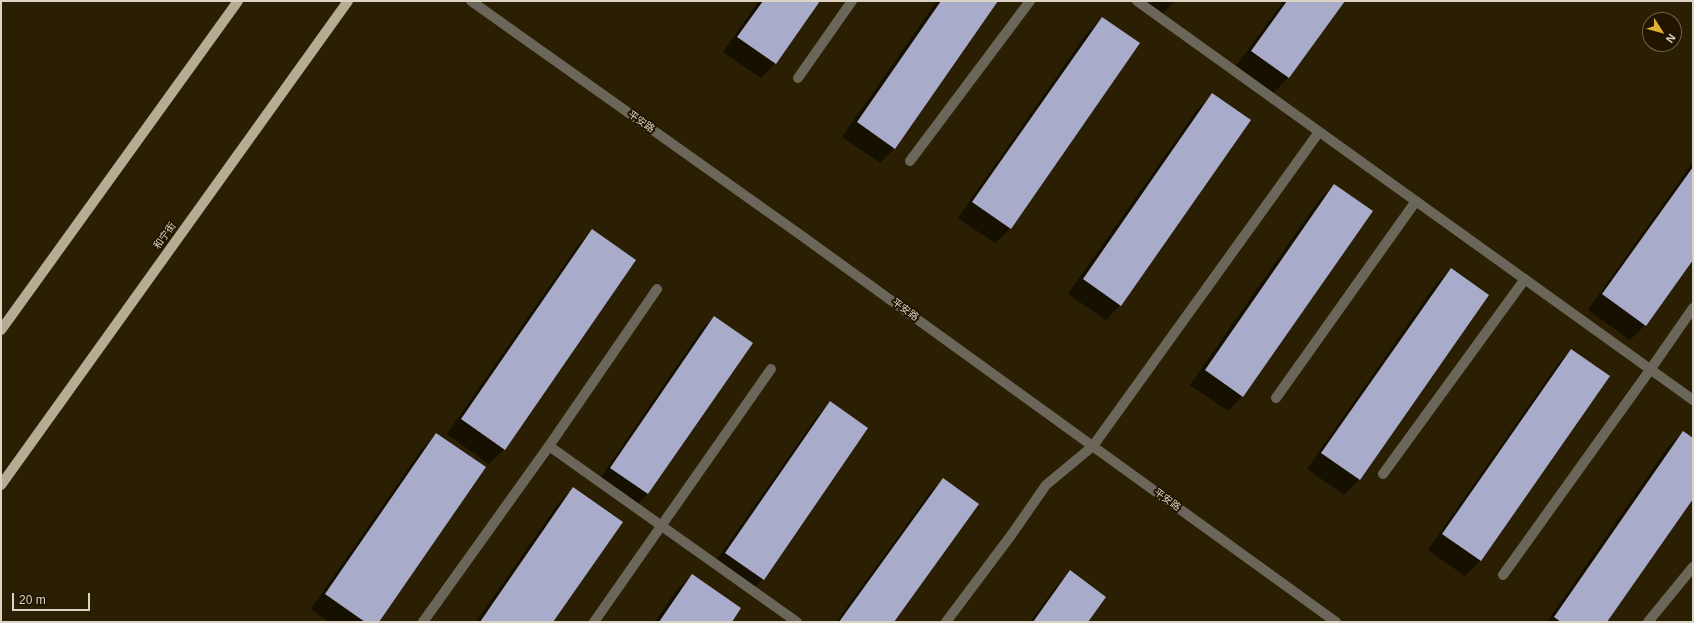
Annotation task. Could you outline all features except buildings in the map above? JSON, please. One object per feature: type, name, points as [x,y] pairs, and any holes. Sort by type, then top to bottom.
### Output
[{"type":"main road","points":[[1,330],[238,1]]},
{"type":"main road","name":"和宁街","points":[[1,485],[348,1]]},
{"type":"street","name":"平安路","points":[[471,1],[802,236],[1336,622]]},
{"type":"street","points":[[798,78],[852,1]]},
{"type":"street","points":[[910,161],[1030,1]]},
{"type":"street","points":[[1137,1],[1693,400]]},
{"type":"street","points":[[946,622],[1046,486],[1092,446],[1320,132]]},
{"type":"street","points":[[1276,398],[1416,202]]},
{"type":"street","points":[[1383,474],[1525,279]]},
{"type":"street","points":[[422,622],[549,446],[657,289]]},
{"type":"street","points":[[1503,575],[1693,308]]},
{"type":"street","points":[[594,622],[771,370]]},
{"type":"street","points":[[549,446],[797,622]]},
{"type":"street","points":[[1648,622],[1693,567]]}]
